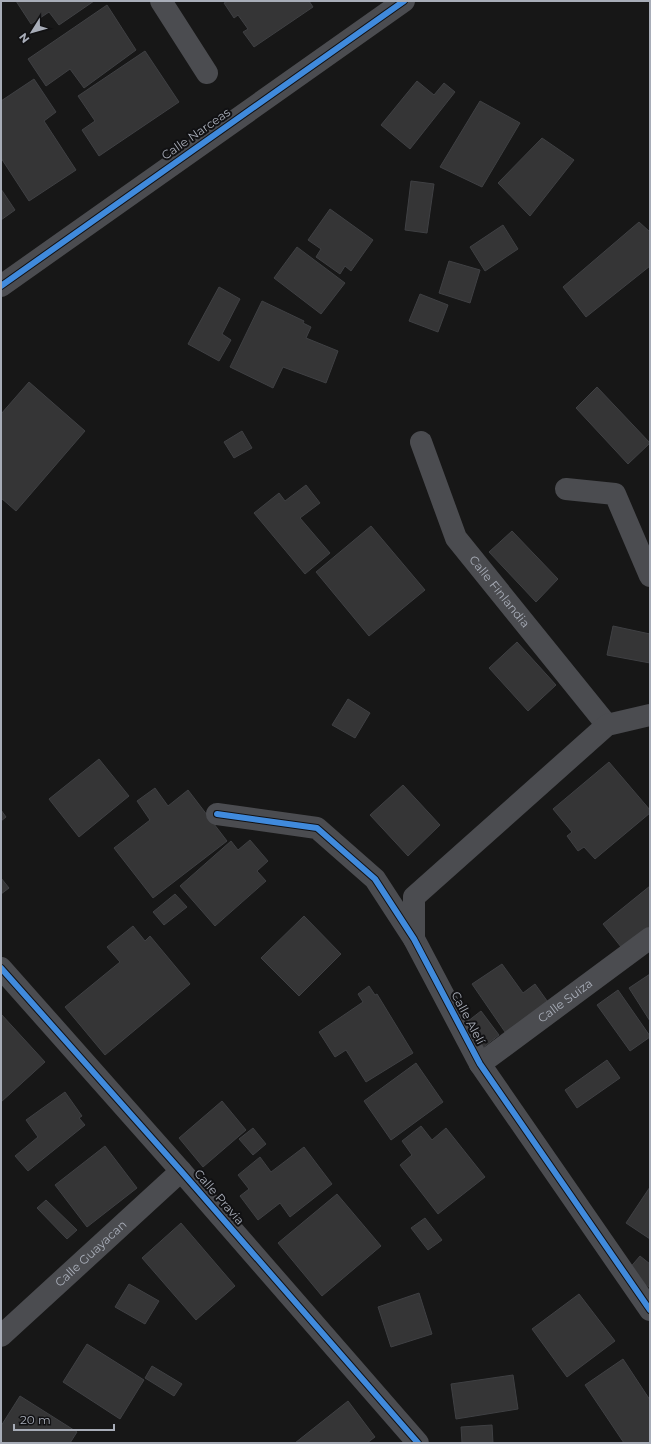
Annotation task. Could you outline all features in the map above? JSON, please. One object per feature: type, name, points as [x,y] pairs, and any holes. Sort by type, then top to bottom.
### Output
[{"type":"street","points":[[161,1],[207,72]]},
{"type":"street","name":"Calle Narceas","points":[[1,286],[404,1]]},
{"type":"street","name":"Calle Finlandia","points":[[421,442],[456,538],[607,725]]},
{"type":"street","points":[[566,489],[615,494],[650,576]]},
{"type":"street","name":"Calle Alelí","points":[[414,939],[414,897],[607,725],[650,715]]},
{"type":"street","name":"Calle Alelí","points":[[217,814],[317,828],[375,879],[414,939],[480,1064],[650,1310]]},
{"type":"street","name":"Calle Suiza","points":[[480,1064],[650,938]]},
{"type":"street","name":"Calle Pravia","points":[[1,968],[181,1171],[418,1443]]},
{"type":"street","name":"Calle Guayacan","points":[[1,1336],[181,1171]]},
{"type":"building","points":[[16,1],[94,1],[59,25],[49,12],[31,24]]},
{"type":"building","points":[[228,1],[309,1],[313,7],[254,47],[243,32],[248,29],[238,15],[234,18],[224,3]]},
{"type":"building","points":[[107,5],[136,50],[84,88],[70,69],[46,86],[28,59]]},
{"type":"building","points":[[145,51],[179,102],[99,156],[82,130],[95,121],[78,96]]},
{"type":"building","points":[[34,79],[56,112],[44,121],[76,170],[29,201],[1,158],[1,101]]},
{"type":"building","points":[[417,81],[434,95],[444,83],[455,92],[410,149],[381,125]]},
{"type":"building","points":[[480,101],[520,123],[482,187],[440,167]]},
{"type":"building","points":[[542,138],[574,160],[530,216],[498,183]]},
{"type":"building","points":[[411,181],[434,184],[427,233],[405,230]]},
{"type":"building","points":[[1,189],[15,210],[1,220]]},
{"type":"building","points":[[330,209],[373,240],[351,271],[345,266],[340,274],[316,257],[321,249],[308,240]]},
{"type":"building","points":[[639,222],[650,232],[650,266],[586,317],[563,287]]},
{"type":"building","points":[[503,225],[518,249],[485,271],[470,247]]},
{"type":"building","points":[[297,247],[345,283],[321,314],[274,278]]},
{"type":"building","points":[[449,261],[480,270],[470,303],[439,293]]},
{"type":"building","points":[[219,287],[240,299],[222,334],[231,340],[219,361],[188,344]]},
{"type":"building","points":[[420,294],[448,305],[438,332],[409,321]]},
{"type":"building","points":[[262,301],[304,321],[303,323],[311,327],[306,338],[338,351],[326,383],[283,367],[273,388],[230,367]]},
{"type":"building","points":[[29,382],[85,431],[16,511],[1,498],[1,414]]},
{"type":"building","points":[[597,387],[650,443],[628,464],[576,408]]},
{"type":"building","points":[[242,431],[252,448],[234,458],[224,442]]},
{"type":"building","points":[[306,485],[320,503],[300,518],[330,553],[305,574],[254,513],[279,493],[285,501]]},
{"type":"building","points":[[371,526],[425,590],[369,636],[316,572]]},
{"type":"building","points":[[512,531],[558,579],[536,602],[489,552]]},
{"type":"building","points":[[613,626],[650,634],[650,663],[607,655]]},
{"type":"building","points":[[517,642],[556,685],[528,711],[489,668]]},
{"type":"building","points":[[348,699],[370,713],[355,738],[332,725]]},
{"type":"building","points":[[99,759],[129,796],[79,837],[49,799]]},
{"type":"building","points":[[609,762],[650,810],[650,813],[595,859],[584,847],[578,851],[567,836],[572,832],[553,809]]},
{"type":"building","points":[[403,785],[440,825],[408,856],[370,815]]},
{"type":"building","points":[[155,788],[168,806],[188,790],[227,841],[153,898],[114,848],[150,820],[137,801]]},
{"type":"building","points":[[1,810],[6,817],[1,821]]},
{"type":"building","points":[[250,840],[268,861],[257,871],[266,881],[215,926],[180,886],[231,841],[238,850]]},
{"type":"building","points":[[1,878],[9,888],[1,894]]},
{"type":"building","points":[[650,886],[650,931],[625,952],[603,924]]},
{"type":"building","points":[[175,894],[187,907],[164,925],[153,912]]},
{"type":"building","points":[[304,916],[341,954],[299,996],[261,958]]},
{"type":"building","points":[[133,926],[145,941],[150,936],[190,984],[105,1055],[65,1007],[120,962],[107,947]]},
{"type":"building","points":[[502,964],[523,993],[535,984],[550,1005],[530,1015],[505,1032],[472,984]]},
{"type":"building","points":[[650,974],[650,1021],[629,988]]},
{"type":"building","points":[[369,986],[375,995],[377,994],[413,1053],[366,1082],[346,1050],[335,1057],[319,1032],[363,1002],[358,994]]},
{"type":"building","points":[[618,990],[650,1036],[630,1051],[597,1005]]},
{"type":"building","points":[[481,1011],[499,1035],[481,1049],[463,1025]]},
{"type":"building","points":[[1,1014],[45,1062],[1,1102]]},
{"type":"building","points":[[607,1060],[620,1078],[577,1108],[565,1090]]},
{"type":"building","points":[[416,1063],[443,1102],[391,1140],[364,1101]]},
{"type":"building","points":[[65,1092],[82,1116],[79,1118],[85,1125],[28,1171],[15,1156],[38,1137],[26,1120]]},
{"type":"building","points":[[222,1101],[246,1130],[203,1167],[179,1138]]},
{"type":"building","points":[[421,1126],[432,1140],[446,1128],[485,1177],[438,1214],[400,1165],[412,1155],[402,1141]]},
{"type":"building","points":[[253,1128],[266,1144],[253,1155],[239,1139]]},
{"type":"building","points":[[105,1146],[137,1188],[87,1227],[55,1185]]},
{"type":"building","points":[[304,1147],[332,1184],[290,1217],[280,1203],[258,1220],[240,1196],[249,1189],[238,1175],[260,1157],[271,1172]]},
{"type":"building","points":[[650,1187],[650,1239],[626,1223]]},
{"type":"building","points":[[337,1194],[381,1246],[322,1296],[278,1243]]},
{"type":"building","points":[[46,1200],[77,1230],[67,1239],[37,1208]]},
{"type":"building","points":[[425,1218],[442,1240],[428,1250],[411,1228]]},
{"type":"building","points":[[181,1223],[235,1286],[196,1320],[142,1258]]},
{"type":"building","points":[[640,1256],[650,1264],[650,1288],[628,1270]]},
{"type":"building","points":[[129,1284],[159,1301],[145,1324],[115,1307]]},
{"type":"building","points":[[419,1293],[432,1334],[391,1347],[378,1307]]},
{"type":"building","points":[[579,1294],[615,1341],[567,1377],[532,1329]]},
{"type":"building","points":[[87,1344],[144,1380],[120,1419],[63,1382]]},
{"type":"building","points":[[623,1359],[650,1400],[650,1443],[624,1443],[585,1385]]},
{"type":"building","points":[[152,1366],[182,1384],[174,1396],[145,1378]]},
{"type":"building","points":[[513,1375],[518,1409],[456,1419],[451,1384]]},
{"type":"building","points":[[20,1396],[77,1432],[70,1443],[1,1443],[1,1426]]},
{"type":"building","points":[[348,1401],[375,1437],[367,1443],[295,1443]]},
{"type":"building","points":[[492,1425],[493,1443],[462,1443],[461,1427]]},
{"type":"cycle path","points":[[1,286],[404,1]]},
{"type":"cycle path","points":[[217,814],[317,828],[375,879],[414,939],[480,1064],[650,1310]]},
{"type":"cycle path","points":[[1,968],[181,1171],[418,1443]]}]
